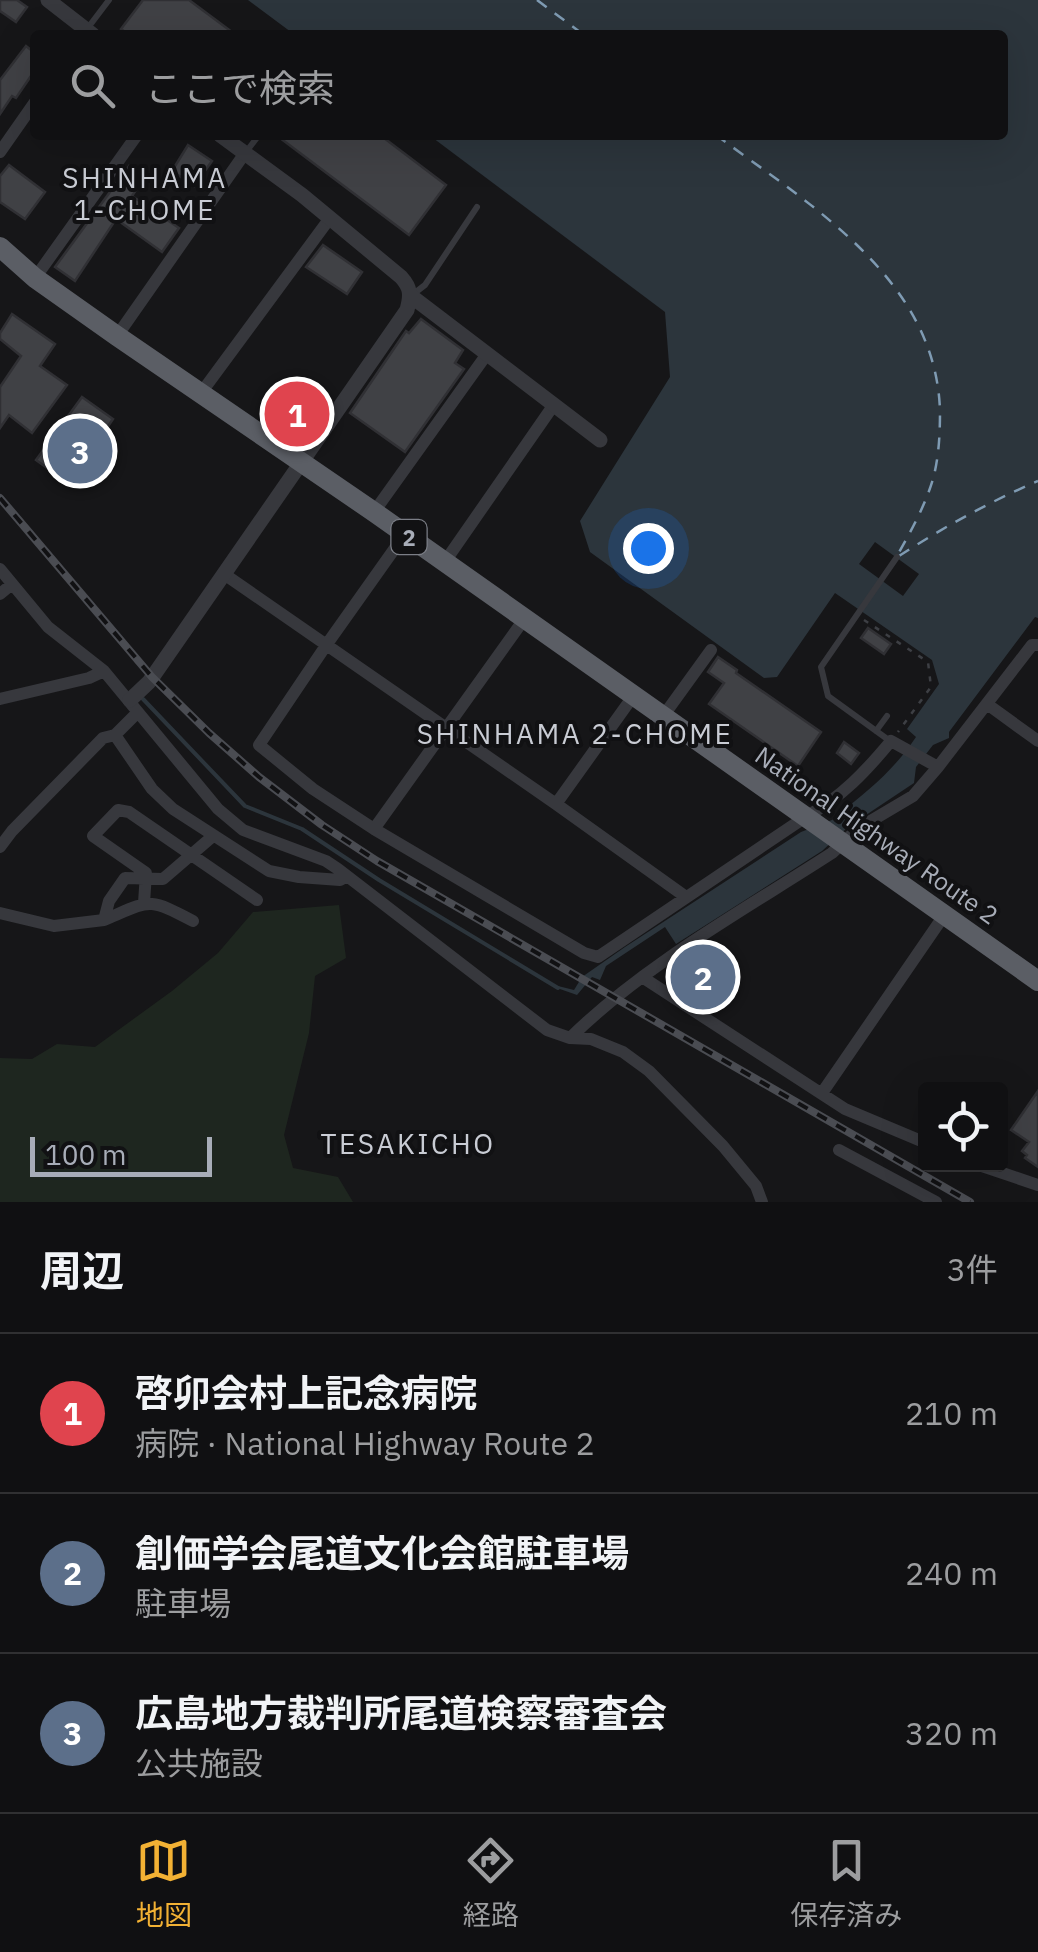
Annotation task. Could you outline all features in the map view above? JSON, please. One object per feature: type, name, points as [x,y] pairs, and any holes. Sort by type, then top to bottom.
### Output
[{"type":"highway","name":"National Highway Route 2","points":[[0,247],[35,278],[117,336],[664,715],[1038,981]]},
{"type":"street","points":[[48,0],[83,30]]},
{"type":"street","points":[[0,152],[30,109]]},
{"type":"street","points":[[35,278],[133,140]]},
{"type":"street","points":[[0,848],[104,738],[115,735],[407,310],[411,296],[401,276],[227,140]]},
{"type":"street","points":[[117,336],[245,153]]},
{"type":"street","points":[[201,393],[330,218]]},
{"type":"street","points":[[411,296],[600,440]]},
{"type":"street","points":[[374,512],[487,354]]},
{"type":"street","points":[[444,563],[554,406]]},
{"type":"street","points":[[405,534],[259,746],[374,830],[584,953],[598,957],[686,898],[826,830],[858,828],[912,796],[1032,645],[1038,645]]},
{"type":"street","points":[[0,569],[48,627],[104,671],[233,822],[244,830],[326,861],[548,1030],[570,1038],[591,1039],[622,1052],[648,1071],[723,1146],[756,1186],[762,1202]]},
{"type":"street","points":[[224,574],[686,898]]},
{"type":"street","points":[[0,594],[12,584]]},
{"type":"street","points":[[374,830],[524,618]]},
{"type":"street","points":[[664,715],[711,650]]},
{"type":"street","points":[[0,699],[104,671]]},
{"type":"street","points":[[556,804],[634,695]]},
{"type":"street","points":[[987,704],[1038,741]]},
{"type":"street","points":[[115,735],[152,789],[173,809],[270,872],[340,880],[346,876]]},
{"type":"street","points":[[570,1038],[599,1009],[642,977],[832,853],[826,830],[852,786],[896,744],[938,767]]},
{"type":"street","points":[[144,902],[146,873],[93,836],[118,810],[129,812],[257,900]]},
{"type":"street","points":[[104,920],[109,901],[125,878],[163,879],[212,836]]},
{"type":"street","points":[[0,913],[54,926],[104,920],[144,902],[161,904],[193,922]]},
{"type":"street","points":[[822,1093],[946,914]]},
{"type":"street","points":[[642,977],[846,1108],[918,1140]]},
{"type":"street","points":[[840,1150],[910,1196],[936,1202]]},
{"type":"street","points":[[1000,1172],[1038,1185]]},
{"type":"lane","points":[[89,30],[109,0]]},
{"type":"lane","points":[[245,153],[255,140]]},
{"type":"lane","points":[[411,296],[425,285],[477,207]]},
{"type":"lane","points":[[896,557],[821,667],[828,696],[896,744]]},
{"type":"lane","points":[[876,730],[887,716]]},
{"type":"path","points":[[858,612],[928,662],[931,687],[896,744]]},
{"type":"shaded area","points":[[248,0],[1038,0],[1038,618],[949,732],[949,738],[933,745],[916,767],[914,783],[848,827],[822,851],[676,944],[665,927],[606,966],[600,980],[592,977],[577,995],[557,988],[574,990],[582,977],[625,947],[801,832],[837,818],[908,749],[916,737],[907,729],[939,684],[932,660],[835,593],[777,677],[764,678],[590,552],[580,521],[670,377],[665,312],[436,140],[1008,140],[1008,30],[288,30]]},
{"type":"shaded area","points":[[339,905],[346,958],[315,976],[309,1033],[284,1135],[293,1168],[338,1177],[353,1202],[0,1202],[0,1058],[32,1059],[57,1044],[95,1047],[218,953],[253,912]]},
{"type":"pier","points":[[875,542],[919,574],[903,596],[859,564]]},
{"type":"building","points":[[0,0],[17,0],[27,7],[16,22],[0,11]]},
{"type":"building","points":[[143,0],[189,0],[229,30],[122,30]]},
{"type":"building","points":[[26,46],[30,49],[30,77],[0,114],[0,80]]},
{"type":"building","points":[[283,140],[387,140],[446,185],[409,235]]},
{"type":"building","points":[[188,145],[212,161],[194,186],[172,171]]},
{"type":"building","points":[[9,165],[45,192],[25,219],[0,202],[0,176]]},
{"type":"building","points":[[129,166],[144,178],[132,196],[179,228],[162,252],[116,219],[75,281],[55,267]]},
{"type":"building","points":[[323,245],[362,272],[347,294],[306,267]]},
{"type":"building","points":[[12,314],[55,344],[40,366],[67,385],[32,433],[9,415],[0,428],[0,387],[21,356],[0,339]]},
{"type":"building","points":[[421,319],[463,350],[455,363],[464,369],[405,452],[350,413],[406,331],[409,333]]},
{"type":"building","points":[[82,397],[113,419],[69,484],[36,460]]},
{"type":"building","points":[[868,628],[891,644],[884,654],[861,638]]},
{"type":"building","points":[[718,657],[821,732],[798,766],[709,704],[724,683],[708,672]]},
{"type":"building","points":[[844,742],[859,753],[851,764],[837,753]]},
{"type":"building","points":[[1038,1091],[1038,1167],[1022,1151],[1029,1142],[1011,1130]]},
{"type":"waterway","points":[[143,699],[245,806],[302,829],[558,988]]},
{"type":"ferry route","points":[[537,0],[577,30]]},
{"type":"ferry route","points":[[723,140],[827,218],[862,250],[892,284],[917,322],[933,364],[940,411],[939,445],[930,489],[897,556]]},
{"type":"ferry route","points":[[899,556],[1038,481]]},
{"type":"railway","points":[[0,498],[152,677],[259,777],[322,825],[377,861],[970,1202]]},
{"type":"place","name":"啓卯会村上記念病院","points":[[297,414]]},
{"type":"place","name":"広島地方裁判所尾道検察審査会","points":[[80,451]]},
{"type":"place","name":"創価学会尾道文化会館駐車場","points":[[703,977]]},
{"type":"district","name":"SHINHAMA 1-CHOME","points":[[145,193]]},
{"type":"district","name":"SHINHAMA 2-CHOME","points":[[575,733]]},
{"type":"district","name":"TESAKICHO","points":[[408,1143]]}]
